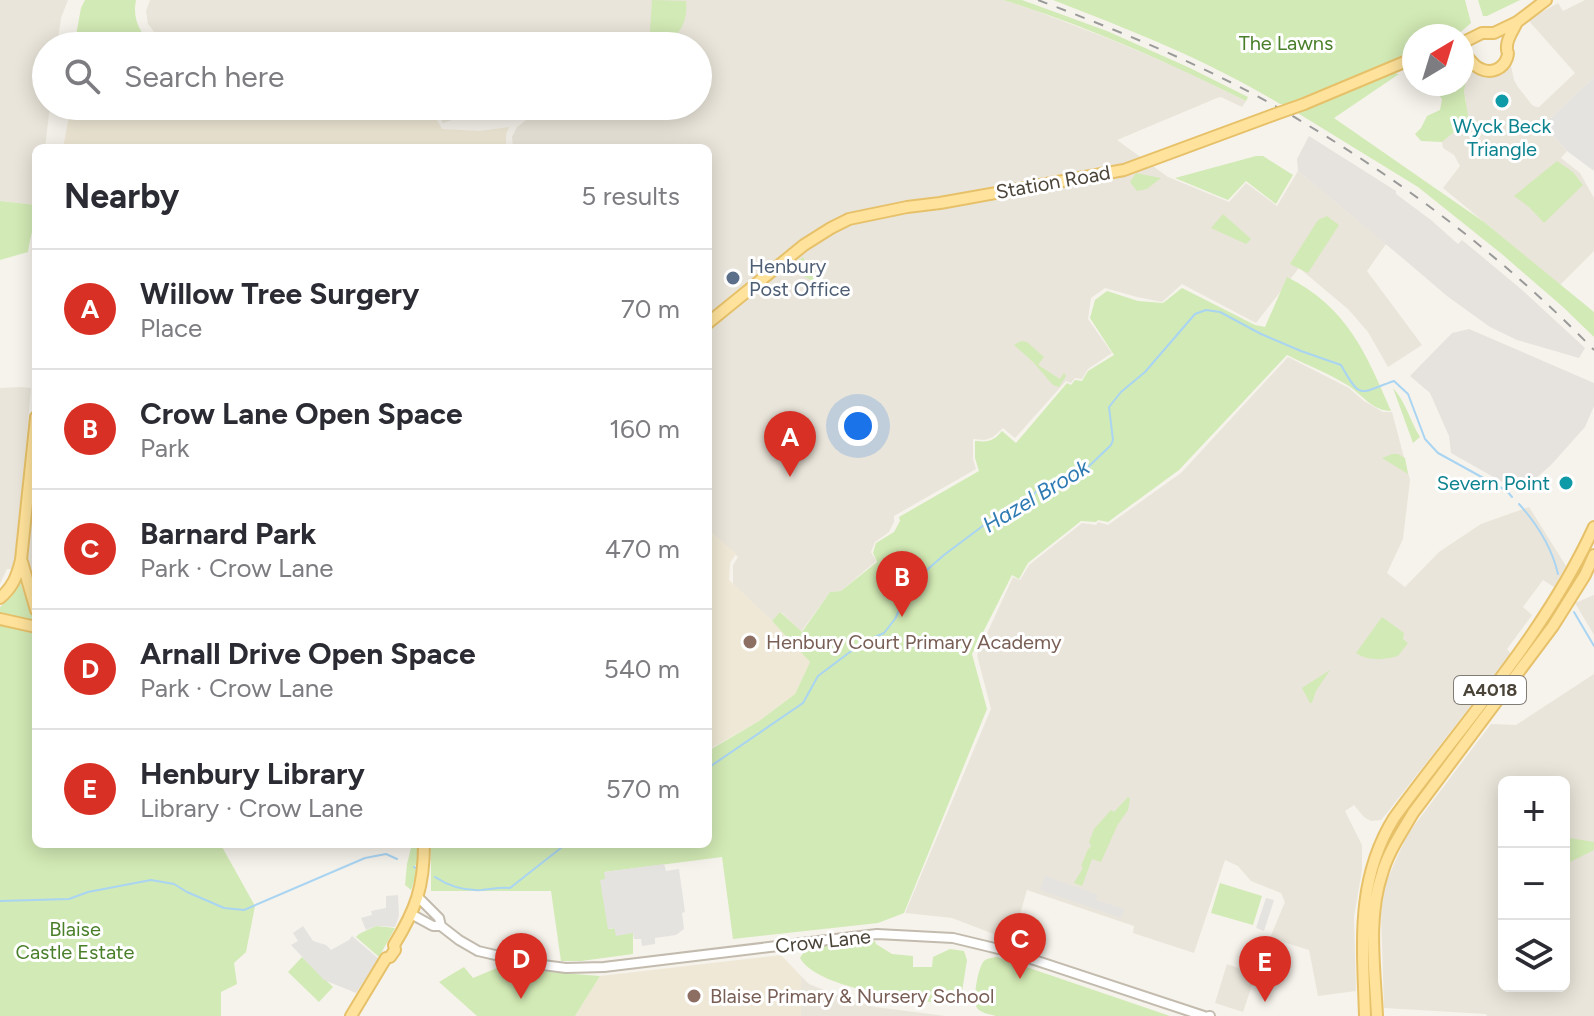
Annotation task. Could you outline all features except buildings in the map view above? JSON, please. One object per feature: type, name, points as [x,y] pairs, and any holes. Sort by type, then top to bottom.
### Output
[{"type":"main road","points":[[1494,33],[1517,22],[1546,0]]},
{"type":"main road","points":[[1474,64],[1486,71],[1497,70],[1505,63],[1507,44],[1517,22]]},
{"type":"main road","points":[[1474,38],[1485,32],[1494,33],[1507,44]]},
{"type":"main road","name":"Station Road","points":[[712,320],[804,245],[849,219],[1124,170],[1304,104],[1402,63]]},
{"type":"main road","points":[[0,598],[14,582],[21,560],[32,455]]},
{"type":"main road","name":"A4018","points":[[1365,1016],[1362,922],[1368,881],[1378,848],[1394,818],[1543,621],[1574,569],[1594,527]]},
{"type":"main road","name":"A4018","points":[[1377,1016],[1374,921],[1382,871],[1413,813],[1553,626],[1594,555]]},
{"type":"main road","points":[[21,560],[32,597]]},
{"type":"main road","points":[[0,619],[32,626]]},
{"type":"main road","points":[[351,1016],[386,958],[385,953],[394,945],[411,914],[422,880],[424,848]]},
{"type":"street","name":"Crow Lane","points":[[418,897],[439,918],[441,926]]},
{"type":"street","name":"Crow Lane","points":[[411,914],[433,926],[441,926],[478,951],[566,968],[604,967],[877,934],[964,939],[1208,1016]]},
{"type":"shaded area","points":[[0,0],[68,0],[59,32],[32,32],[32,120],[48,120],[45,144],[32,144],[32,205],[0,201]]},
{"type":"shaded area","points":[[150,0],[1003,0],[1112,40],[1246,101],[1242,107],[1217,98],[1117,140],[1168,177],[1229,202],[1246,183],[1277,206],[1298,171],[1386,244],[1367,271],[1422,345],[1388,367],[1368,332],[1348,309],[1299,268],[1256,323],[1182,284],[1162,302],[1105,288],[1091,298],[1088,319],[1112,353],[1088,369],[1082,379],[1075,378],[1071,383],[1066,381],[1015,438],[1003,428],[985,440],[973,439],[976,469],[894,516],[889,532],[875,542],[871,552],[876,561],[841,591],[830,592],[801,632],[781,612],[772,621],[733,584],[733,565],[738,557],[712,533],[712,144],[513,144],[517,127],[526,120],[712,120],[712,32],[154,32],[148,24],[146,11]]},
{"type":"shaded area","points":[[1585,0],[1594,0],[1594,77],[1548,124],[1551,133],[1567,151],[1561,158],[1580,173],[1594,198],[1594,251],[1560,285],[1443,188],[1460,166],[1454,155],[1443,148],[1442,142],[1464,124],[1465,96],[1474,96],[1474,72],[1492,76],[1511,66],[1518,87],[1536,107],[1575,73],[1529,21],[1558,3],[1563,11]]},
{"type":"shaded area","points":[[1594,77],[1594,171],[1567,151],[1551,133],[1548,121]]},
{"type":"shaded area","points":[[68,120],[437,120],[442,129],[480,131],[509,127],[506,144],[64,144]]},
{"type":"shaded area","points":[[1309,136],[1396,191],[1458,244],[1462,240],[1585,348],[1579,358],[1517,340],[1490,327],[1447,296],[1298,171],[1297,159]]},
{"type":"shaded area","points":[[1469,329],[1594,383],[1594,406],[1585,427],[1551,465],[1520,492],[1451,453],[1449,436],[1430,393],[1410,376],[1452,333]]},
{"type":"shaded area","points":[[1288,357],[1349,388],[1383,412],[1392,412],[1410,480],[1403,539],[1387,573],[1405,587],[1439,552],[1481,524],[1529,507],[1566,566],[1554,587],[1543,580],[1523,607],[1532,615],[1507,649],[1511,654],[1381,820],[1371,821],[1354,805],[1345,811],[1362,845],[1362,870],[1354,917],[1356,991],[1318,996],[1309,950],[1270,938],[1285,902],[1281,893],[1251,881],[1238,866],[1225,860],[1194,953],[1133,933],[1134,926],[1027,890],[1012,941],[952,918],[905,913],[991,709],[977,655],[1013,577],[1020,580],[1029,565],[1082,523],[1108,525],[1181,473]]},
{"type":"shaded area","points":[[0,388],[31,388],[23,476],[32,477],[32,576],[30,569],[7,569],[0,584]]},
{"type":"shaded area","name":"Henbury Court Primary Academy","points":[[712,533],[736,554],[730,563],[729,580],[810,662],[795,694],[759,721],[712,748]]},
{"type":"shaded area","points":[[1594,595],[1594,635],[1575,603]]},
{"type":"shaded area","points":[[1594,674],[1594,1016],[1487,1016],[1384,1008],[1381,913],[1384,887],[1407,835],[1491,724],[1516,725]]},
{"type":"shaded area","points":[[664,864],[666,871],[679,869],[685,912],[682,913],[684,929],[676,935],[655,938],[655,944],[642,946],[641,939],[634,939],[633,933],[616,936],[614,928],[608,929],[600,880],[605,879],[604,872]]},
{"type":"shaded area","points":[[1045,876],[1098,895],[1096,900],[1124,909],[1121,918],[1040,890]]},
{"type":"shaded area","points":[[398,895],[399,916],[395,927],[376,926],[366,930],[361,918],[372,915],[371,911],[386,908],[386,896]]},
{"type":"shaded area","points":[[1266,898],[1274,900],[1264,931],[1256,928]]},
{"type":"shaded area","points":[[303,926],[313,941],[331,950],[352,936],[379,959],[356,993],[324,980],[291,945],[298,941],[293,933]]},
{"type":"shaded area","name":"Blaise Primary & Nursery School","points":[[781,955],[801,976],[801,1016],[575,1016],[600,976]]},
{"type":"shaded area","points":[[1227,964],[1256,974],[1243,1012],[1215,1003]]},
{"type":"shaded area","points":[[801,976],[809,984],[875,1007],[946,1016],[801,1016]]},
{"type":"green space","points":[[85,0],[136,0],[135,14],[142,32],[77,32]]},
{"type":"green space","points":[[652,0],[686,1],[685,18],[678,32],[650,32]]},
{"type":"green space","points":[[1003,0],[1022,0],[1107,31],[1248,97],[1246,101],[1126,46]]},
{"type":"green space","name":"The Lawns","points":[[1053,0],[1465,0],[1471,23],[1402,24],[1402,59],[1285,104],[1140,35]]},
{"type":"green space","points":[[1478,0],[1520,0],[1483,16]]},
{"type":"green space","points":[[1393,73],[1399,74],[1334,118],[1484,222],[1594,312],[1594,337],[1503,255],[1418,187],[1296,112]]},
{"type":"green space","points":[[1440,96],[1465,96],[1468,116],[1464,124],[1442,142],[1421,141],[1415,134],[1427,116],[1440,110]]},
{"type":"green space","points":[[1263,156],[1293,175],[1276,204],[1246,181],[1228,200],[1175,178]]},
{"type":"green space","points":[[1557,161],[1573,172],[1583,185],[1544,223],[1514,196]]},
{"type":"green space","points":[[1136,173],[1161,178],[1147,189],[1137,191],[1130,182]]},
{"type":"green space","points":[[0,201],[32,205],[28,252],[0,260]]},
{"type":"green space","points":[[1223,214],[1251,239],[1246,244],[1211,228]]},
{"type":"green space","points":[[1327,216],[1339,225],[1308,273],[1290,264],[1318,220]]},
{"type":"green space","points":[[803,257],[816,283],[790,266]]},
{"type":"green space","points":[[1287,277],[1308,289],[1340,317],[1352,334],[1373,370],[1391,411],[1373,405],[1349,386],[1287,355],[1179,470],[1108,522],[1081,521],[1028,563],[1019,579],[1012,575],[972,654],[987,709],[904,913],[878,923],[733,939],[722,857],[605,872],[605,880],[601,880],[609,929],[633,933],[633,954],[561,961],[551,891],[431,891],[431,848],[712,848],[712,749],[759,721],[795,694],[810,662],[772,621],[780,612],[802,632],[830,592],[841,591],[877,562],[873,553],[876,543],[894,532],[899,517],[979,471],[975,441],[990,440],[1002,431],[1016,443],[1067,383],[1071,385],[1075,380],[1082,381],[1088,371],[1114,355],[1090,318],[1095,300],[1107,291],[1138,301],[1163,303],[1182,288],[1255,325],[1265,327]]},
{"type":"green space","points":[[1027,342],[1044,357],[1038,365],[1060,379],[1064,373],[1066,376],[1059,387],[1053,385],[1014,345]]},
{"type":"green space","points":[[1393,388],[1420,437],[1413,443]]},
{"type":"green space","points":[[1392,454],[1405,458],[1408,474],[1382,458]]},
{"type":"green space","points":[[20,582],[32,621],[0,613],[0,607],[12,596]]},
{"type":"green space","points":[[1382,617],[1404,633],[1403,639],[1408,643],[1398,656],[1389,658],[1370,659],[1356,653]]},
{"type":"green space","name":"Blaise Castle Estate","points":[[0,625],[32,633],[32,848],[223,848],[255,906],[246,952],[234,963],[237,984],[221,992],[221,1016],[0,1016]]},
{"type":"green space","points":[[1330,670],[1312,703],[1310,703],[1302,688]]},
{"type":"green space","points":[[1128,797],[1128,810],[1101,862],[1092,859],[1082,886],[1074,883],[1083,868],[1081,866],[1090,848],[1094,829]]},
{"type":"green space","points":[[1570,838],[1594,842],[1594,850],[1570,862]]},
{"type":"green space","points":[[411,848],[421,848],[419,867],[415,865],[414,868],[418,871],[411,890],[405,885]]},
{"type":"green space","points":[[1220,883],[1262,896],[1253,925],[1211,913]]},
{"type":"green space","points":[[376,926],[395,928],[379,957],[356,937]]},
{"type":"green space","points":[[875,941],[892,954],[913,956],[913,967],[932,967],[933,957],[950,949],[964,951],[967,960],[961,998],[957,1004],[847,986],[810,969],[800,958],[814,947]]},
{"type":"green space","points":[[302,957],[333,987],[319,1002],[288,972]]},
{"type":"green space","points":[[997,957],[1170,1016],[996,1016],[985,1013],[976,1004],[978,977],[984,961]]},
{"type":"green space","points":[[464,967],[473,978],[497,968],[600,976],[575,1016],[477,1016],[439,982]]},
{"type":"waterway","name":"Hazel Brook","points":[[712,765],[803,703],[818,676],[862,643],[884,633],[895,619],[912,583],[944,555],[992,519],[1023,509],[1038,489],[1083,472],[1111,445],[1109,407],[1145,372],[1195,314],[1206,310],[1220,312],[1261,334],[1341,365],[1357,389],[1362,391],[1394,381],[1408,394],[1425,439],[1438,453],[1507,491],[1512,497]]},
{"type":"waterway","points":[[1519,504],[1543,537],[1558,574]]},
{"type":"waterway","points":[[1574,612],[1594,646]]},
{"type":"waterway","name":"Hazel Brook","points":[[435,877],[463,889],[510,888],[561,848]]},
{"type":"waterway","name":"Hazel Brook","points":[[0,901],[69,899],[88,892],[151,880],[174,884],[224,908],[244,910],[365,858],[386,854],[397,859]]},
{"type":"railway","points":[[1038,0],[1189,62],[1320,132],[1444,217],[1483,248],[1594,350]]},
{"type":"place","name":"Wyck Beck Triangle","points":[[1502,101]]},
{"type":"place","name":"Henbury Post Office","points":[[733,278]]},
{"type":"place","name":"Willow Tree Surgery","points":[[790,477]]},
{"type":"place","name":"Severn Point","points":[[1566,483]]},
{"type":"place","name":"Crow Lane Open Space","points":[[902,617]]},
{"type":"place","name":"Henbury Court Primary Academy","points":[[750,642]]},
{"type":"place","name":"Barnard Park","points":[[1020,979]]},
{"type":"place","name":"Blaise Primary & Nursery School","points":[[694,996]]},
{"type":"place","name":"Arnall Drive Open Space","points":[[521,999]]},
{"type":"place","name":"Henbury Library","points":[[1265,1002]]}]
